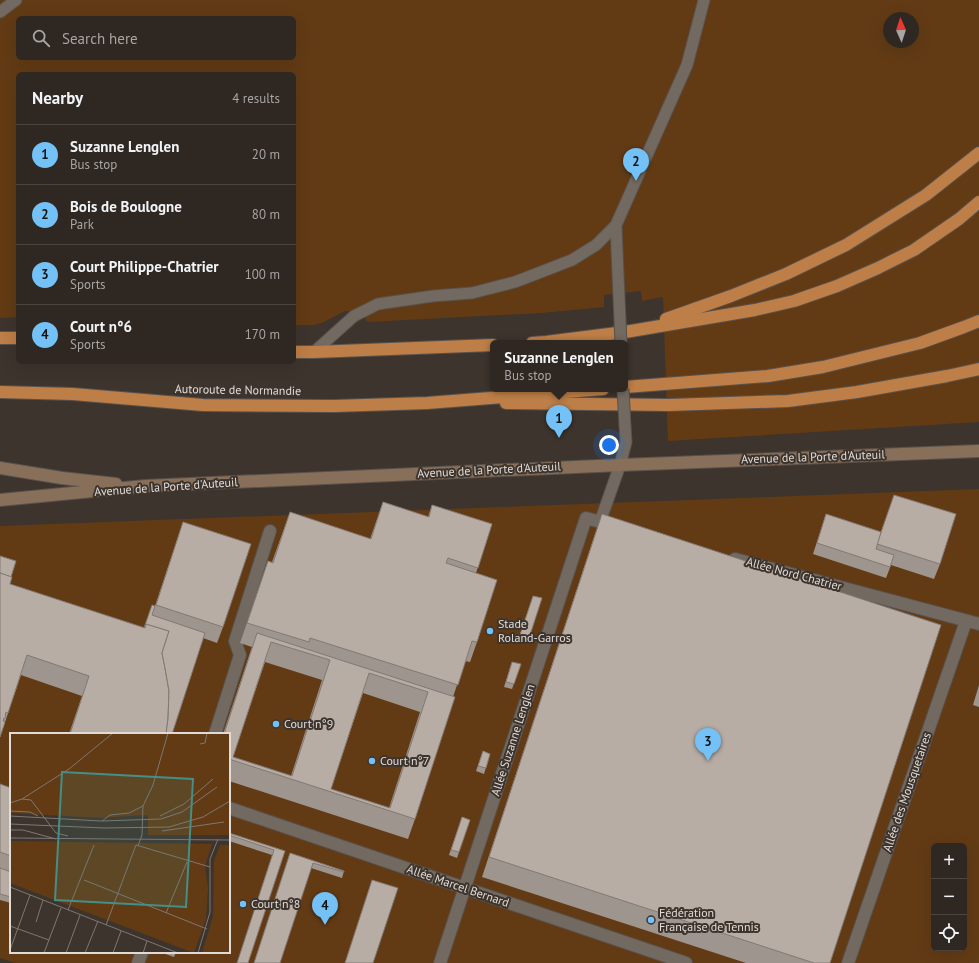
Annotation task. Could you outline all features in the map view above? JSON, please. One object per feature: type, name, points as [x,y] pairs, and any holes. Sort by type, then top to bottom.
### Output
[{"type":"highway","points":[[623,337],[786,274],[846,245],[926,195],[979,153]]},
{"type":"highway","points":[[577,340],[623,337],[794,301],[837,286],[914,250],[959,219],[979,202]]},
{"type":"highway","points":[[628,388],[768,376],[823,368],[920,343],[979,321]]},
{"type":"highway","points":[[0,338],[16,338]]},
{"type":"highway","points":[[296,352],[490,345]]},
{"type":"highway","points":[[427,402],[669,405],[788,401],[857,392],[979,369]]},
{"type":"highway","name":"Autoroute de Normandie","points":[[0,392],[73,394],[203,406],[334,406],[427,402]]},
{"type":"highway","points":[[427,402],[563,392]]},
{"type":"main road","name":"Avenue de la Porte d'Auteuil","points":[[0,500],[145,486],[620,465],[979,452]]},
{"type":"main road","points":[[0,468],[62,478],[145,486]]},
{"type":"street","name":"Allée Suzanne Lenglen","points":[[440,963],[586,518],[600,522]]},
{"type":"street","points":[[600,522],[623,529]]},
{"type":"street","points":[[215,733],[240,655],[235,640],[270,531]]},
{"type":"street","name":"Allée Nord Chatrier","points":[[722,555],[979,624]]},
{"type":"street","name":"Allée des Mousquetaires","points":[[848,963],[966,621]]},
{"type":"street","name":"Allée Marcel Bernard","points":[[230,808],[686,963]]},
{"type":"street","points":[[138,963],[142,953]]},
{"type":"lane","points":[[0,12],[16,0]]},
{"type":"lane","points":[[314,352],[354,316],[378,304],[433,296],[472,293],[515,282],[572,260],[596,244],[616,225],[687,64],[704,0]]},
{"type":"lane","points":[[616,225],[623,337]]},
{"type":"lane","points":[[600,522],[620,465],[626,442],[624,392]]},
{"type":"shaded area","points":[[0,0],[979,0],[979,422],[668,441],[663,297],[642,301],[641,291],[604,295],[604,307],[541,313],[368,322],[365,320],[366,316],[379,311],[345,311],[322,323],[313,325],[296,325],[296,72],[16,72],[16,317],[0,318]]},
{"type":"shaded area","name":"Stade Roland-Garros","points":[[979,489],[979,963],[15,963],[0,958],[0,526]]},
{"type":"building","points":[[894,495],[956,514],[940,564],[877,544]]},
{"type":"building","points":[[383,502],[429,517],[432,505],[492,524],[478,568],[448,558],[446,563],[497,580],[477,642],[472,641],[458,685],[310,638],[309,642],[247,623],[268,561],[273,563],[290,512],[371,539]]},
{"type":"building","points":[[602,514],[941,625],[830,963],[814,963],[489,857]]},
{"type":"building","points":[[826,514],[881,532],[876,549],[894,555],[890,567],[817,543]]},
{"type":"building","points":[[183,522],[251,544],[223,627],[156,605]]},
{"type":"building","points":[[0,556],[16,561],[11,577],[0,573]]},
{"type":"building","points":[[0,573],[12,577],[10,584],[145,628],[146,624],[169,631],[162,653],[169,691],[166,733],[70,733],[89,676],[27,655],[8,713],[6,712],[6,716],[3,721],[5,722],[0,737]]},
{"type":"building","points":[[533,596],[542,598],[529,638],[520,635]]},
{"type":"building","points":[[152,605],[155,606],[152,615],[205,633],[172,733],[166,733],[169,691],[162,653],[169,631],[146,624],[144,628]]},
{"type":"building","points":[[257,633],[455,697],[415,819],[230,759],[230,733],[224,733]],"holes":[[[271,642],[330,660],[292,776],[233,757]],[[369,673],[428,692],[390,808],[331,789]]]},
{"type":"building","points":[[512,662],[521,664],[514,684],[506,682]]},
{"type":"building","points":[[483,751],[490,754],[486,768],[478,766]]},
{"type":"building","points":[[0,784],[10,788],[10,856],[0,852]]},
{"type":"building","points":[[462,817],[470,820],[459,852],[451,850]]},
{"type":"building","points":[[230,833],[285,851],[248,963],[237,963],[274,850],[230,835]]},
{"type":"building","points":[[290,853],[344,872],[313,863],[280,963],[254,963]]},
{"type":"building","points":[[0,868],[10,872],[10,897],[0,894]]},
{"type":"building","points":[[372,880],[398,888],[373,963],[345,963]]},
{"type":"place","name":"Bois de Boulogne","points":[[636,181]]},
{"type":"place","name":"Suzanne Lenglen","points":[[559,438]]},
{"type":"place","name":"Stade Roland-Garros","points":[[490,631]]},
{"type":"place","name":"Court n°9","points":[[276,724]]},
{"type":"place","name":"Court n°7","points":[[372,761]]},
{"type":"place","name":"Court Philippe-Chatrier","points":[[708,761]]},
{"type":"place","name":"Court n°8","points":[[243,904]]},
{"type":"place","name":"Fédération Française de Tennis","points":[[651,920]]},
{"type":"place","name":"Court n°6","points":[[325,925]]}]
